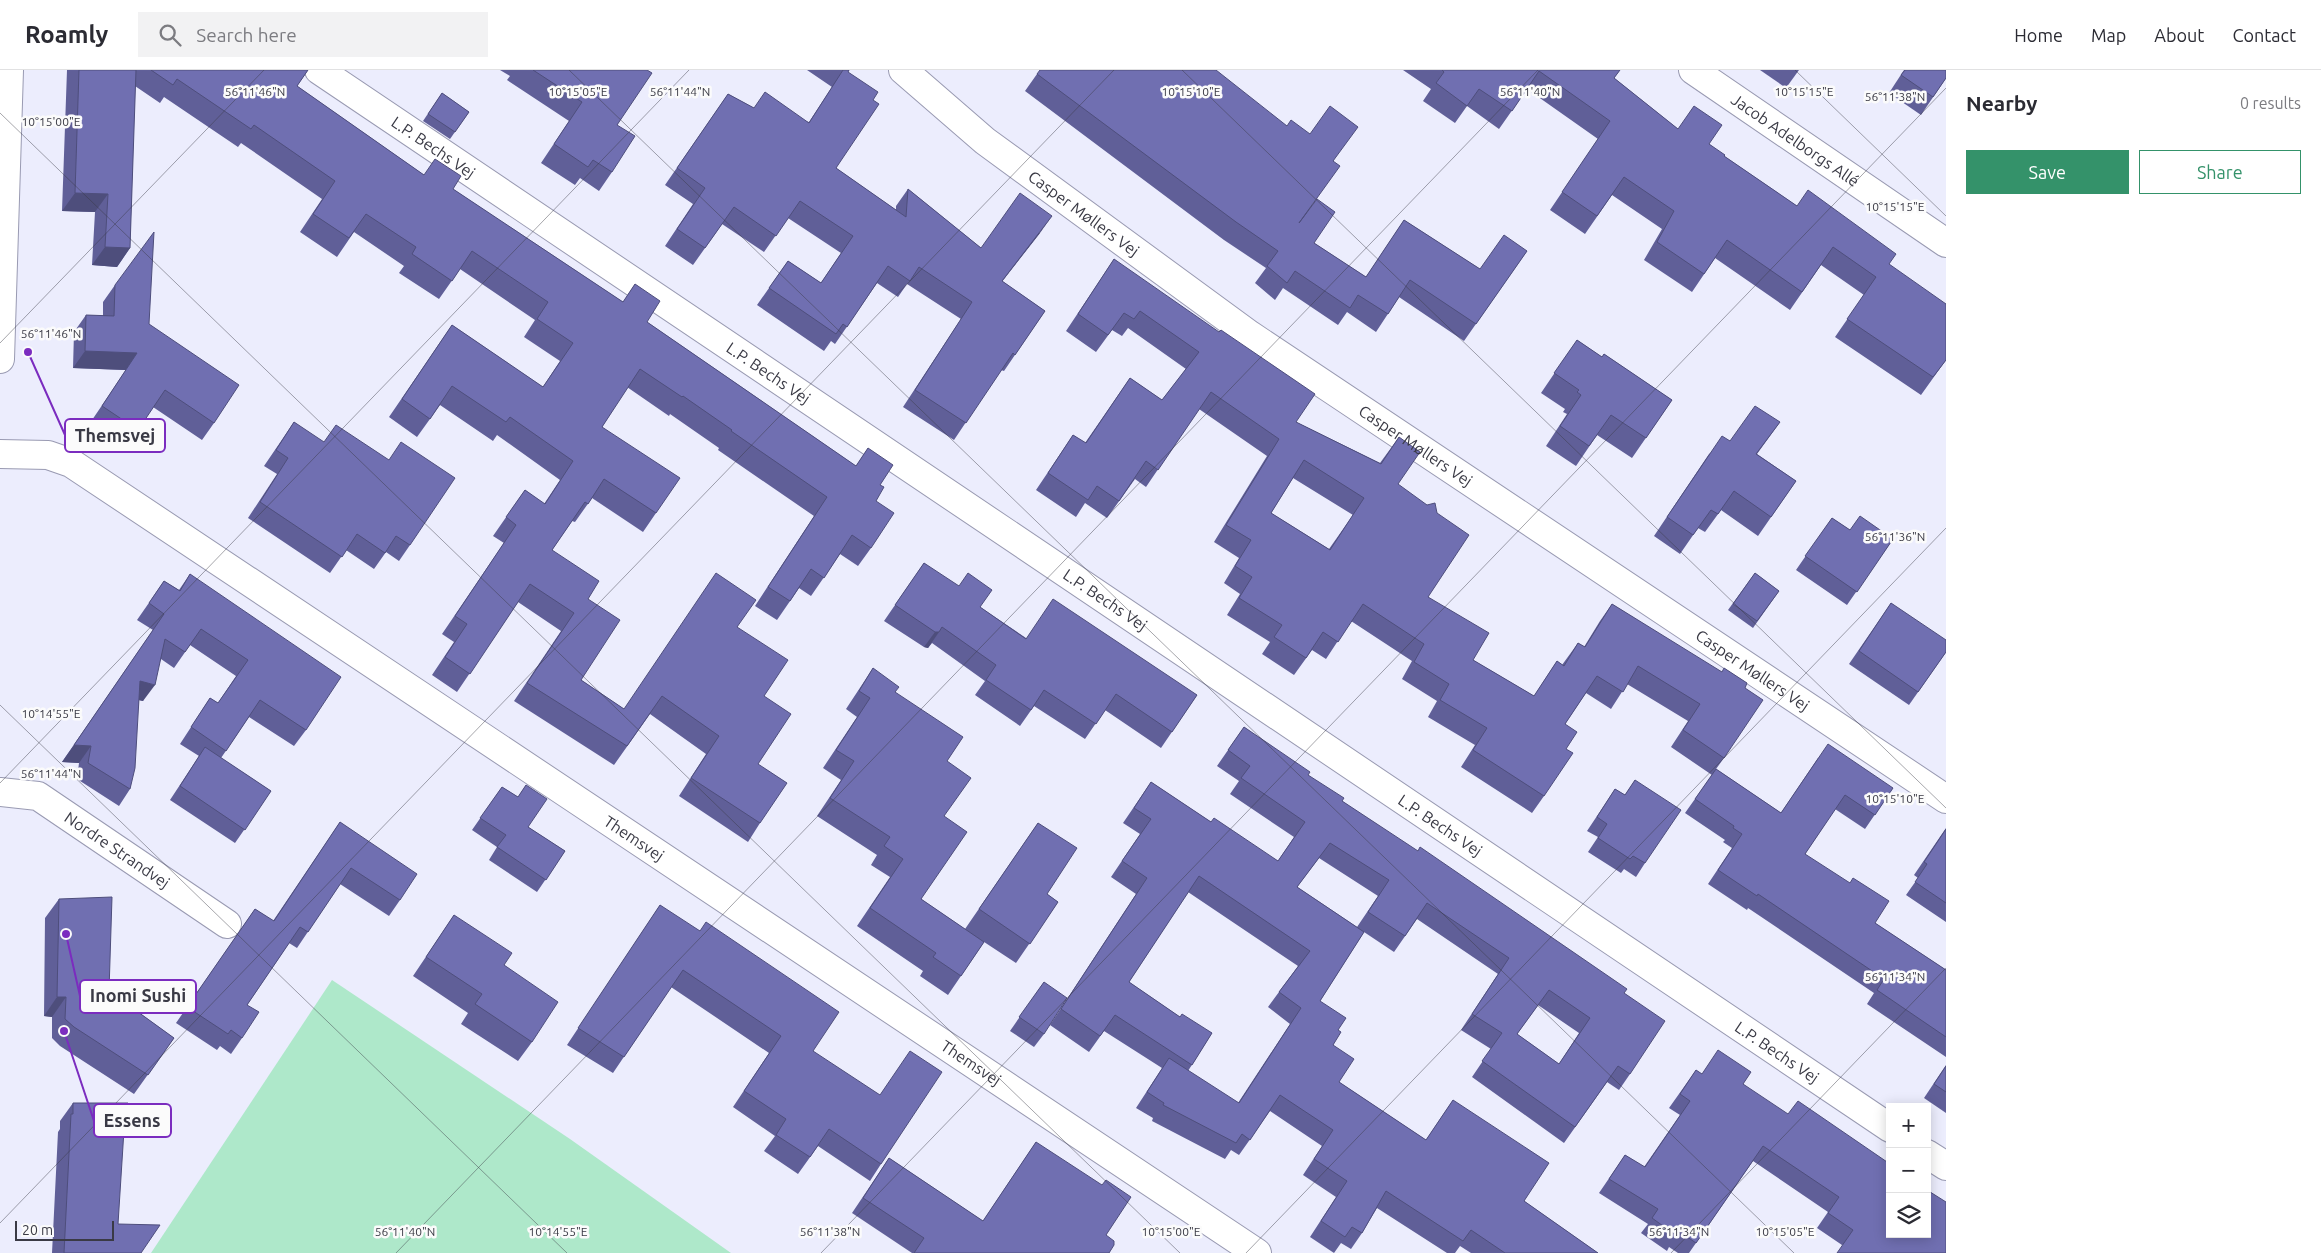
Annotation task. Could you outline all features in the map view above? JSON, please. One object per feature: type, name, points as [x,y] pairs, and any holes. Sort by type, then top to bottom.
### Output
[{"type":"street","points":[[0,359],[8,70]]},
{"type":"street","name":"L.P. Bechs Vej","points":[[319,70],[1886,1125]]},
{"type":"street","name":"Casper Møllers Vej","points":[[903,70],[985,141],[1250,335],[1946,799]]},
{"type":"street","name":"Jacob Adelborgs Allé","points":[[1693,70],[1946,243]]},
{"type":"street","name":"Themsvej","points":[[0,454],[48,455],[71,463],[392,675],[1256,1253]]},
{"type":"street","name":"Nordre Strandvej","points":[[0,792],[38,796],[227,924]]},
{"type":"street","points":[[1931,1157],[1946,1166]]},
{"type":"green space","points":[[332,980],[570,1139],[731,1253],[151,1253]]},
{"type":"building","points":[[79,70],[136,70],[130,248],[105,247],[108,194],[75,193]]},
{"type":"building","points":[[151,70],[308,70],[297,86],[424,175],[435,159],[461,176],[453,189],[623,302],[635,284],[660,301],[647,322],[856,466],[868,448],[893,465],[880,485],[884,487],[876,501],[894,513],[871,548],[852,535],[824,578],[811,569],[790,601],[768,587],[827,497],[683,396],[640,369],[602,427],[680,478],[656,513],[604,479],[588,504],[585,502],[552,550],[599,581],[588,599],[620,620],[581,680],[624,709],[716,573],[756,600],[737,627],[788,660],[764,696],[791,714],[758,764],[787,783],[760,823],[691,778],[719,736],[662,696],[627,746],[527,683],[574,613],[530,584],[470,674],[445,657],[467,624],[455,616],[516,525],[506,517],[525,490],[545,504],[573,461],[510,417],[506,422],[452,386],[430,419],[402,399],[452,325],[543,387],[573,343],[537,319],[548,302],[472,251],[452,281],[412,254],[416,247],[366,214],[349,238],[313,214],[335,181],[254,125],[251,129],[177,79],[173,85]]},
{"type":"building","points":[[533,70],[647,70],[652,73],[617,125],[635,136],[612,172],[593,160],[588,167],[554,144],[582,102]]},
{"type":"building","points":[[843,70],[849,70],[848,72],[878,92],[873,100],[879,104],[836,168],[906,217],[908,189],[981,248],[1020,193],[1052,216],[1002,281],[1045,311],[1015,355],[1013,353],[966,423],[915,390],[972,302],[919,267],[910,281],[888,266],[847,327],[843,324],[836,334],[769,288],[788,261],[821,283],[853,236],[800,201],[776,236],[734,207],[705,248],[677,229],[705,188],[677,168],[728,94],[754,108],[765,92],[809,123]]},
{"type":"building","points":[[1040,70],[1216,70],[1287,126],[1291,120],[1310,134],[1330,106],[1358,127],[1333,161],[1340,166],[1299,223],[1317,199],[1335,212],[1314,243],[1366,277],[1404,220],[1480,269],[1504,235],[1527,251],[1476,324],[1410,280],[1388,314],[1358,295],[1350,308],[1295,271],[1287,283],[1267,266],[1278,251],[1037,74]]},
{"type":"building","points":[[1442,70],[1620,70],[1614,78],[1678,129],[1694,106],[1722,125],[1709,144],[1724,156],[1797,206],[1808,190],[1896,254],[1889,264],[1946,304],[1946,360],[1933,377],[1847,319],[1876,277],[1833,247],[1802,292],[1727,240],[1704,274],[1657,242],[1674,211],[1624,177],[1597,216],[1562,192],[1610,121],[1539,71],[1512,111],[1479,89],[1467,106],[1436,83],[1444,72]]},
{"type":"building","points":[[1905,70],[1946,70],[1946,78],[1933,97],[1901,75]]},
{"type":"building","points":[[442,93],[469,112],[455,132],[428,114]]},
{"type":"building","points":[[154,232],[149,324],[239,385],[214,423],[165,390],[138,430],[102,406],[137,353],[85,351],[86,315],[114,316],[115,285]]},
{"type":"building","points":[[1114,259],[1219,332],[1221,330],[1315,394],[1296,422],[1381,464],[1399,437],[1420,452],[1398,484],[1427,505],[1435,503],[1437,513],[1469,535],[1428,597],[1489,633],[1473,660],[1534,696],[1557,661],[1564,666],[1578,643],[1585,647],[1612,604],[1722,672],[1724,668],[1747,683],[1745,688],[1763,700],[1724,758],[1683,730],[1700,704],[1638,666],[1623,692],[1597,676],[1565,724],[1577,732],[1566,749],[1573,753],[1544,796],[1473,750],[1487,728],[1440,700],[1449,684],[1414,662],[1424,644],[1363,604],[1338,642],[1323,632],[1306,658],[1274,637],[1282,625],[1239,598],[1252,577],[1235,566],[1251,540],[1226,525],[1279,439],[1211,392],[1158,470],[1146,461],[1119,501],[1097,486],[1088,500],[1048,473],[1073,435],[1086,443],[1130,378],[1162,400],[1199,352],[1140,311],[1134,319],[1124,313],[1108,335],[1078,314]],"holes":[[[1304,460],[1364,498],[1330,550],[1271,513]]]},
{"type":"building","points":[[1577,340],[1602,357],[1604,354],[1672,400],[1646,438],[1611,415],[1589,446],[1560,426],[1581,395],[1577,392],[1579,390],[1554,373]]},
{"type":"building","points":[[1755,406],[1780,422],[1756,454],[1796,481],[1771,517],[1734,491],[1718,514],[1711,510],[1693,535],[1667,517],[1722,436],[1730,441]]},
{"type":"building","points":[[294,422],[324,442],[336,425],[389,460],[401,442],[455,478],[410,545],[396,536],[385,553],[357,534],[342,557],[260,502],[288,458],[276,450]]},
{"type":"building","points":[[1860,516],[1893,539],[1857,592],[1805,556],[1832,518],[1850,530]]},
{"type":"building","points":[[924,563],[959,586],[968,573],[992,590],[980,607],[1026,639],[1053,599],[1197,695],[1172,732],[1116,694],[1096,724],[1044,690],[1031,710],[986,680],[996,665],[942,627],[939,632],[935,632],[895,605]]},
{"type":"building","points":[[1755,573],[1779,591],[1757,621],[1733,604]]},
{"type":"building","points":[[190,574],[341,677],[306,730],[260,700],[226,751],[191,727],[210,698],[218,703],[248,660],[201,629],[185,652],[165,639],[155,685],[140,681],[135,768],[130,789],[88,763],[91,746],[74,745],[164,614],[149,603],[164,581],[180,591]]},
{"type":"building","points":[[1891,603],[1946,640],[1946,652],[1918,692],[1859,651]]},
{"type":"building","points":[[873,668],[899,687],[895,692],[963,737],[947,761],[971,778],[944,816],[967,832],[921,899],[984,942],[961,976],[933,957],[936,953],[870,908],[903,859],[884,846],[890,837],[830,798],[854,761],[836,750],[870,698],[859,691]]},
{"type":"building","points":[[1244,727],[1310,772],[1308,775],[1344,798],[1342,801],[1418,851],[1420,847],[1627,989],[1624,993],[1665,1021],[1630,1074],[1618,1066],[1575,1127],[1482,1061],[1502,1033],[1472,1014],[1509,958],[1427,903],[1405,936],[1368,912],[1389,880],[1330,843],[1297,887],[1364,932],[1320,1001],[1346,1018],[1338,1030],[1341,1032],[1333,1045],[1354,1059],[1339,1082],[1426,1140],[1453,1100],[1549,1163],[1524,1201],[1598,1253],[1505,1253],[1471,1230],[1463,1241],[1386,1191],[1362,1233],[1352,1227],[1345,1237],[1321,1221],[1347,1181],[1314,1159],[1333,1130],[1280,1095],[1250,1140],[1242,1134],[1236,1143],[1163,1105],[1164,1103],[1147,1092],[1169,1058],[1239,1103],[1301,1008],[1279,992],[1310,951],[1199,876],[1129,982],[1180,1017],[1182,1014],[1212,1033],[1192,1065],[1115,1015],[1100,1036],[1061,1009],[1147,878],[1122,861],[1151,819],[1134,808],[1151,782],[1211,822],[1214,818],[1278,861],[1305,822],[1241,778],[1250,766],[1228,750]],"holes":[[[1549,990],[1590,1018],[1559,1064],[1517,1034]]]},
{"type":"building","points":[[1828,744],[1893,788],[1875,815],[1845,795],[1805,854],[1850,883],[1853,878],[1889,901],[1875,923],[1946,970],[1946,1037],[1877,990],[1884,979],[1758,894],[1757,896],[1718,870],[1742,834],[1733,828],[1734,826],[1695,799],[1716,769],[1781,813]]},
{"type":"building","points":[[205,747],[271,791],[245,830],[180,786]]},
{"type":"building","points":[[1635,780],[1681,810],[1645,863],[1633,856],[1630,859],[1598,838],[1607,824],[1597,817],[1615,789],[1625,795]]},
{"type":"building","points":[[526,785],[547,799],[528,827],[565,851],[546,880],[497,847],[506,835],[480,818],[502,787],[518,797]]},
{"type":"building","points":[[340,822],[417,874],[400,900],[351,868],[308,932],[300,927],[247,1005],[259,1012],[242,1038],[231,1030],[228,1034],[187,1007],[255,909],[274,921]]},
{"type":"building","points":[[1038,823],[1077,848],[1047,894],[1058,902],[1030,944],[979,909]]},
{"type":"building","points":[[1946,829],[1946,903],[1915,882],[1927,864],[1924,862]]},
{"type":"building","points":[[112,897],[109,991],[174,1038],[148,1075],[74,1027],[65,1019],[66,997],[57,997],[59,899]]},
{"type":"building","points":[[660,905],[700,931],[706,922],[839,1012],[813,1051],[880,1095],[910,1051],[942,1072],[881,1164],[829,1129],[810,1157],[776,1135],[786,1119],[744,1091],[781,1036],[683,970],[624,1057],[578,1028]]},
{"type":"building","points":[[454,915],[512,953],[504,965],[558,1002],[532,1042],[475,1004],[482,994],[426,957]]},
{"type":"building","points":[[1044,982],[1067,998],[1044,1034],[1019,1017]]},
{"type":"building","points":[[1718,1050],[1751,1072],[1743,1084],[1788,1114],[1798,1101],[1886,1161],[1886,1238],[1931,1238],[1931,1193],[1946,1202],[1946,1253],[1837,1253],[1853,1230],[1828,1213],[1839,1197],[1763,1146],[1696,1243],[1680,1232],[1677,1236],[1652,1218],[1658,1209],[1609,1179],[1625,1155],[1645,1167],[1690,1101],[1680,1094],[1696,1070],[1702,1074]]},
{"type":"building","points":[[1946,1066],[1946,1092],[1934,1084]]},
{"type":"building","points":[[73,1103],[128,1103],[120,1114],[125,1114],[118,1224],[160,1225],[141,1253],[64,1253]]},
{"type":"building","points":[[1036,1142],[1102,1185],[1106,1180],[1131,1197],[1106,1235],[1114,1241],[1114,1245],[1109,1253],[914,1253],[924,1238],[863,1198],[889,1158],[983,1221]]},
{"type":"place","name":"Themsvej","points":[[28,352]]},
{"type":"place","name":"Inomi Sushi","points":[[66,934]]},
{"type":"place","name":"Essens","points":[[64,1031]]}]
